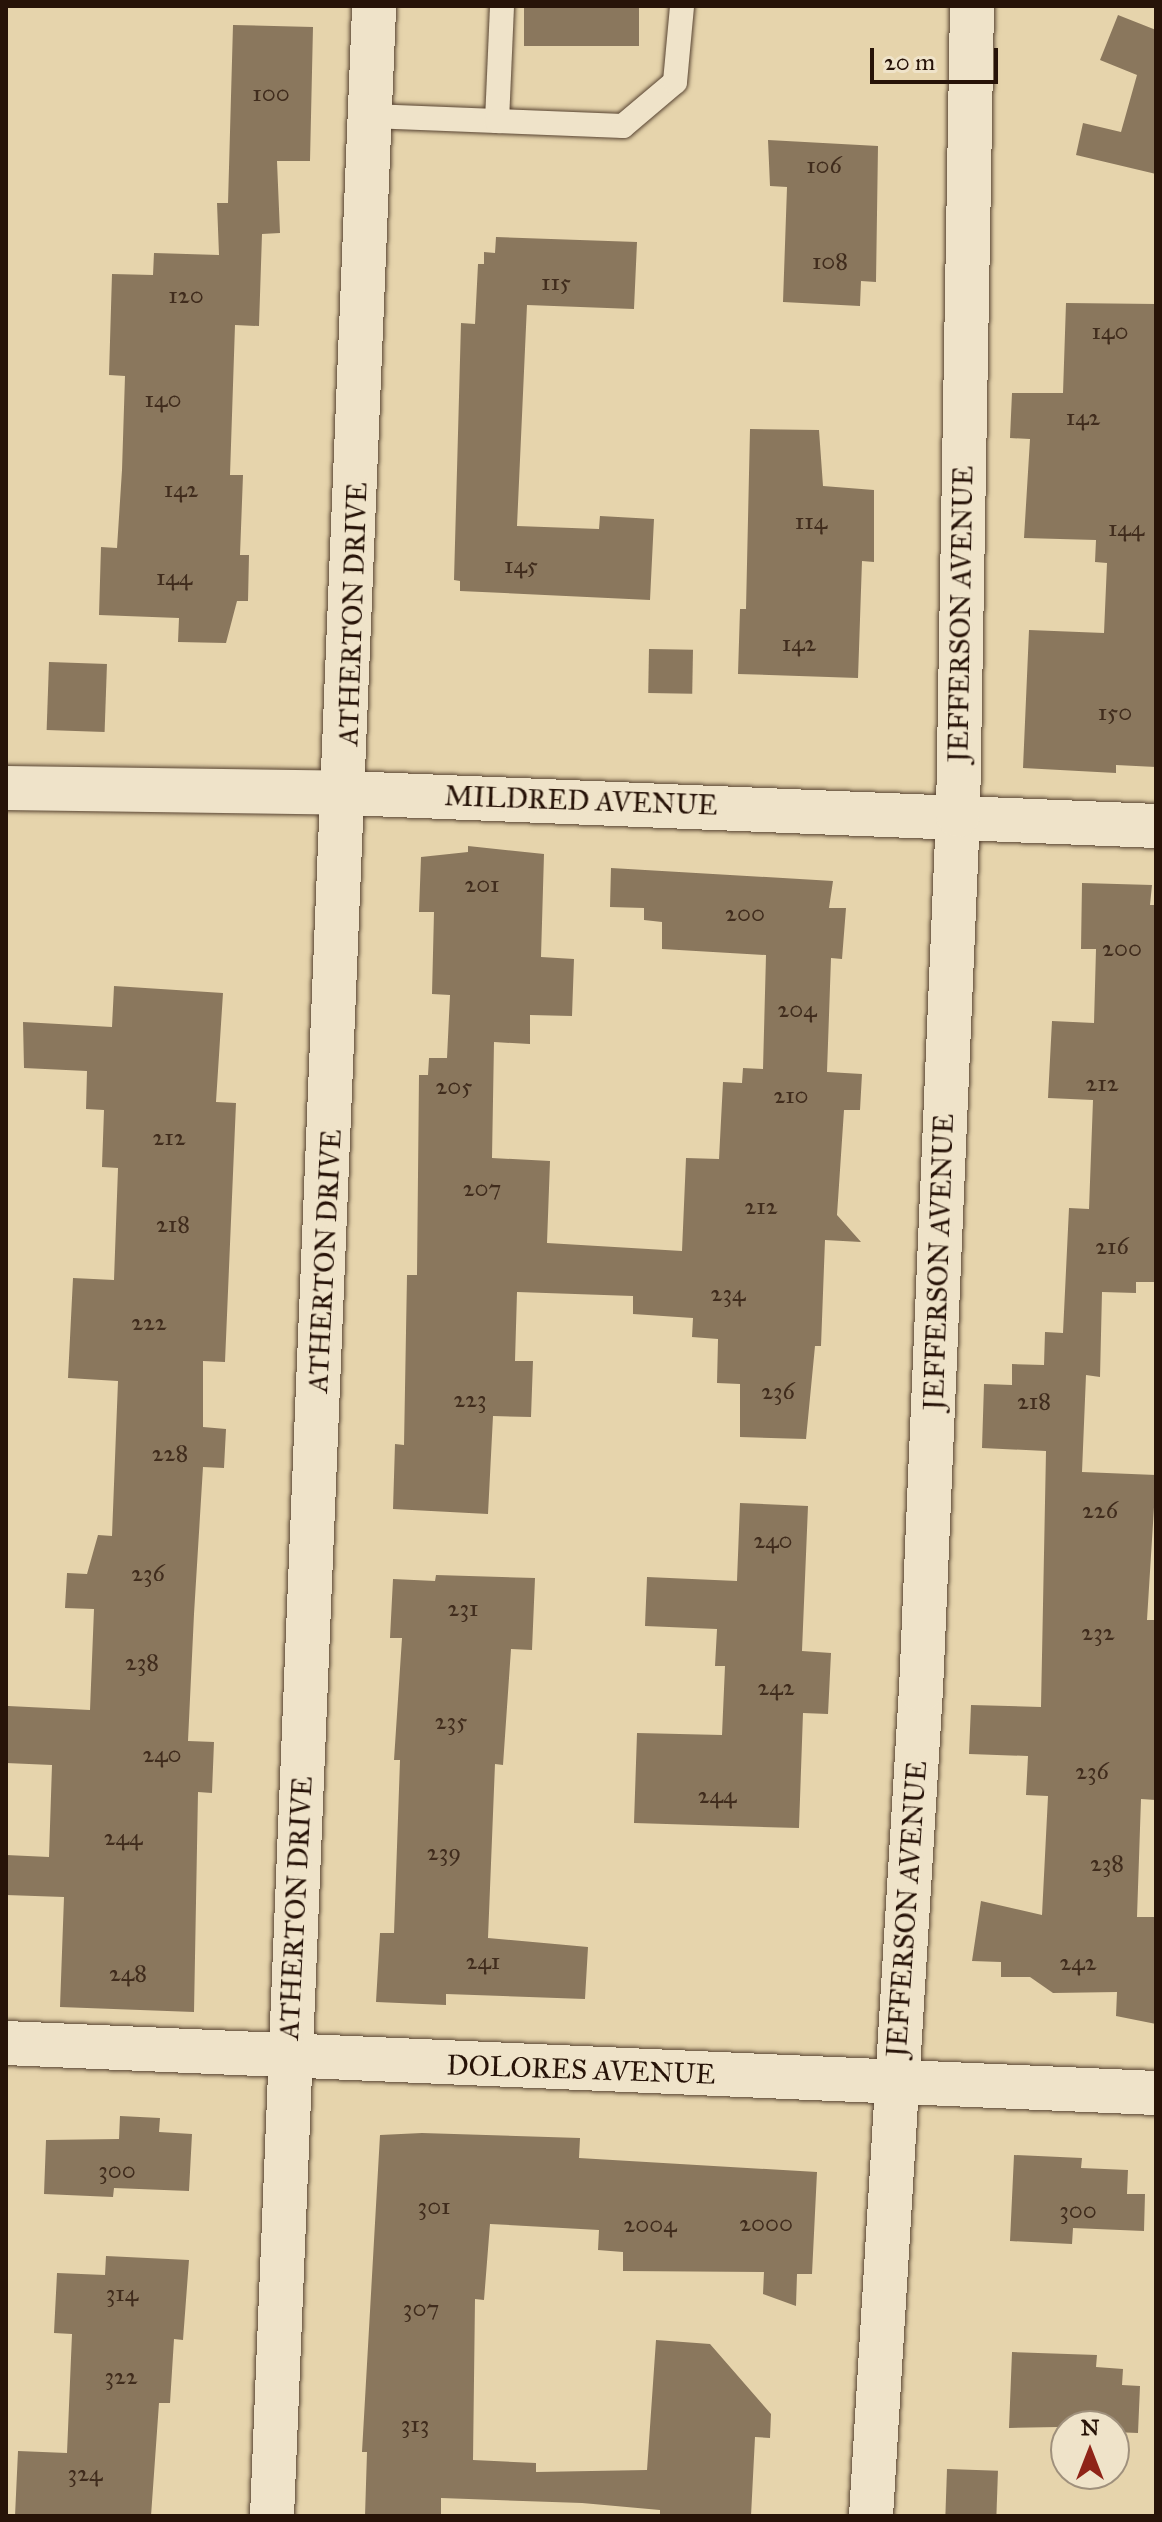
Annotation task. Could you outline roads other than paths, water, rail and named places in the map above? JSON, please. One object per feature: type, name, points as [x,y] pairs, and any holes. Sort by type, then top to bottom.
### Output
[{"type":"street","name":"ATHERTON DRIVE","points":[[272,2516],[289,2057],[346,793],[374,6]]},
{"type":"street","name":"JEFFERSON AVENUE","points":[[871,2516],[921,1690],[958,815],[972,6]]},
{"type":"street","name":"MILDRED AVENUE","points":[[6,788],[346,793],[958,815],[1156,826]]},
{"type":"street","name":"DOLORES AVENUE","points":[[6,2043],[1156,2093]]},
{"type":"lane","points":[[497,121],[502,6]]},
{"type":"lane","points":[[666,6],[678,56]]},
{"type":"lane","points":[[370,116],[623,126],[675,82],[682,6]]},
{"type":"lane","points":[[678,56],[697,6]]}]
